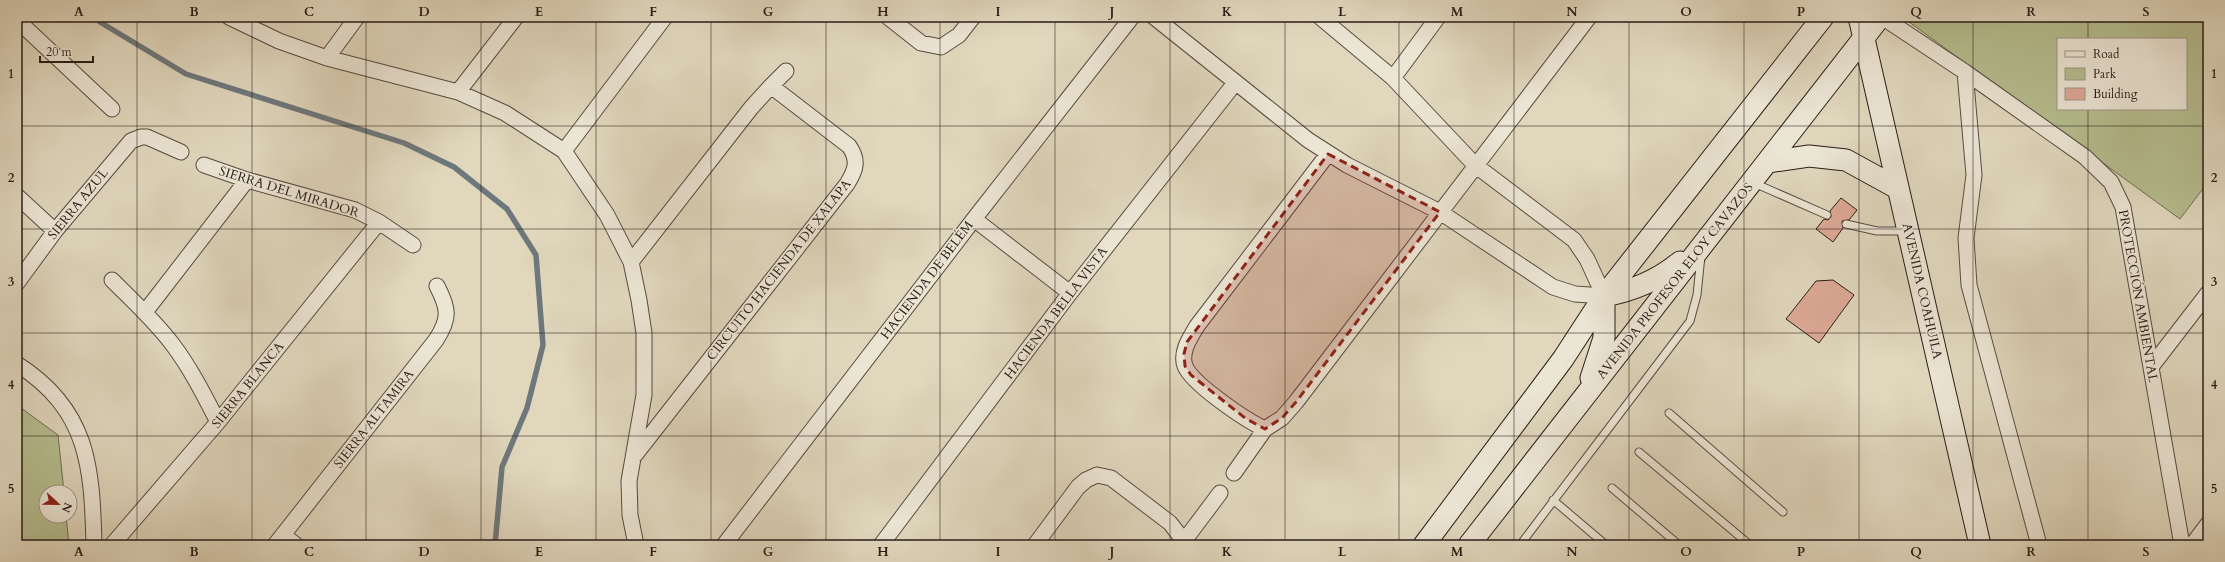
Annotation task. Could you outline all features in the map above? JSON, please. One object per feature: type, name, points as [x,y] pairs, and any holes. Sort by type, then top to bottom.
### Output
[{"type":"main road","points":[[1424,545],[1563,359],[1604,296],[1823,17]]},
{"type":"main road","name":"AVENIDA COAHUILA","points":[[1869,17],[1862,27],[1980,545]]},
{"type":"main road","name":"AVENIDA PROFESOR ELOY CAVAZOS","points":[[1469,545],[1702,244],[1768,162],[1862,27],[1881,17]]},
{"type":"main road","points":[[1768,162],[1809,156],[1846,160],[1898,188]]},
{"type":"main road","points":[[1604,296],[1626,292],[1643,286],[1675,266],[1702,244]]},
{"type":"main road","points":[[1578,405],[1600,355],[1605,321],[1604,296]]},
{"type":"street","points":[[228,17],[279,41],[327,58],[458,92],[505,113],[564,151],[607,215],[631,262],[639,300],[645,360],[644,395],[629,481],[630,515],[636,545]]},
{"type":"street","points":[[327,58],[357,17]]},
{"type":"street","points":[[458,92],[516,17]]},
{"type":"street","points":[[564,151],[665,17]]},
{"type":"street","points":[[888,17],[921,43],[929,46],[941,47],[959,35],[973,17]]},
{"type":"street","name":"HACIENDA DE BELÉM","points":[[724,545],[974,218],[1132,17]]},
{"type":"street","points":[[1154,17],[1235,83],[1328,154],[1440,212],[1553,287],[1575,294],[1604,296],[1587,259],[1574,240],[1475,165],[1393,78],[1320,17]]},
{"type":"street","points":[[1393,78],[1438,17]]},
{"type":"street","points":[[1234,473],[1265,429],[1282,418],[1296,402],[1589,17]]},
{"type":"street","name":"PROTECCIÓN AMBIENTAL","points":[[1881,17],[1965,72],[2085,157],[2111,182],[2123,207],[2182,545]]},
{"type":"street","points":[[17,20],[112,109]]},
{"type":"street","points":[[631,262],[751,108],[786,71]]},
{"type":"street","points":[[1965,72],[1973,160],[1972,196],[1966,238],[1969,284],[2039,545]]},
{"type":"street","name":"HACIENDA BELLA VISTA","points":[[881,545],[1070,293],[1235,83]]},
{"type":"street","name":"CIRCUITO HACIENDA DE XALAPA","points":[[633,457],[853,175],[856,165],[855,155],[849,146],[771,86]]},
{"type":"street","name":"SIERRA AZUL","points":[[17,283],[55,231],[131,141],[141,137],[147,137],[181,152]]},
{"type":"street","points":[[1265,429],[1245,418],[1197,382],[1185,366],[1184,354],[1187,342],[1196,326],[1328,154]]},
{"type":"street","name":"SIERRA DEL MIRADOR","points":[[204,165],[247,180],[355,210],[379,222],[413,245]]},
{"type":"street","points":[[145,312],[247,180]]},
{"type":"street","points":[[17,196],[55,231]]},
{"type":"street","points":[[974,218],[1070,293]]},
{"type":"street","name":"SIERRA BLANCA","points":[[112,545],[218,422],[379,222]]},
{"type":"street","points":[[112,280],[145,312],[184,361],[218,422]]},
{"type":"street","name":"SIERRA ALTAMIRA","points":[[279,540],[443,329],[447,317],[447,308],[438,286]]},
{"type":"street","points":[[2151,367],[2208,293]]},
{"type":"street","points":[[17,364],[35,376],[57,397],[76,426],[87,456],[93,490],[94,545]]},
{"type":"street","points":[[1035,545],[1078,487],[1086,480],[1097,475],[1111,478],[1170,523],[1183,543],[1220,493]]},
{"type":"street","points":[[2192,545],[2208,524]]},
{"type":"street","points":[[279,540],[296,545]]},
{"type":"lane","points":[[1752,182],[1827,216]]},
{"type":"lane","points":[[1846,224],[1877,230],[1908,231]]},
{"type":"lane","points":[[1520,545],[1690,321],[1697,295],[1702,244]]},
{"type":"lane","points":[[1669,413],[1783,512]]},
{"type":"lane","points":[[1640,452],[1750,545]]},
{"type":"lane","points":[[1612,488],[1679,545]]},
{"type":"lane","points":[[1553,500],[1606,545]]},
{"type":"highlighted area","points":[[1328,154],[1440,212],[1296,402],[1282,418],[1265,429],[1245,418],[1191,375],[1185,366],[1184,354],[1187,342]]},
{"type":"green space","points":[[1907,17],[2208,17],[2208,182],[2180,219],[1905,19]]},
{"type":"green space","points":[[17,405],[58,435],[63,484],[38,484],[38,524],[67,524],[69,545],[17,545]]},
{"type":"building","points":[[1841,198],[1857,210],[1849,220],[1842,221],[1843,228],[1833,242],[1816,229],[1824,219],[1828,220],[1831,217],[1830,211]]},
{"type":"building","points":[[1833,280],[1854,295],[1819,343],[1786,319],[1816,281]]},
{"type":"waterway","points":[[96,17],[100,22],[186,74],[404,143],[454,167],[507,209],[536,255],[543,345],[527,408],[502,467],[495,545]]}]
